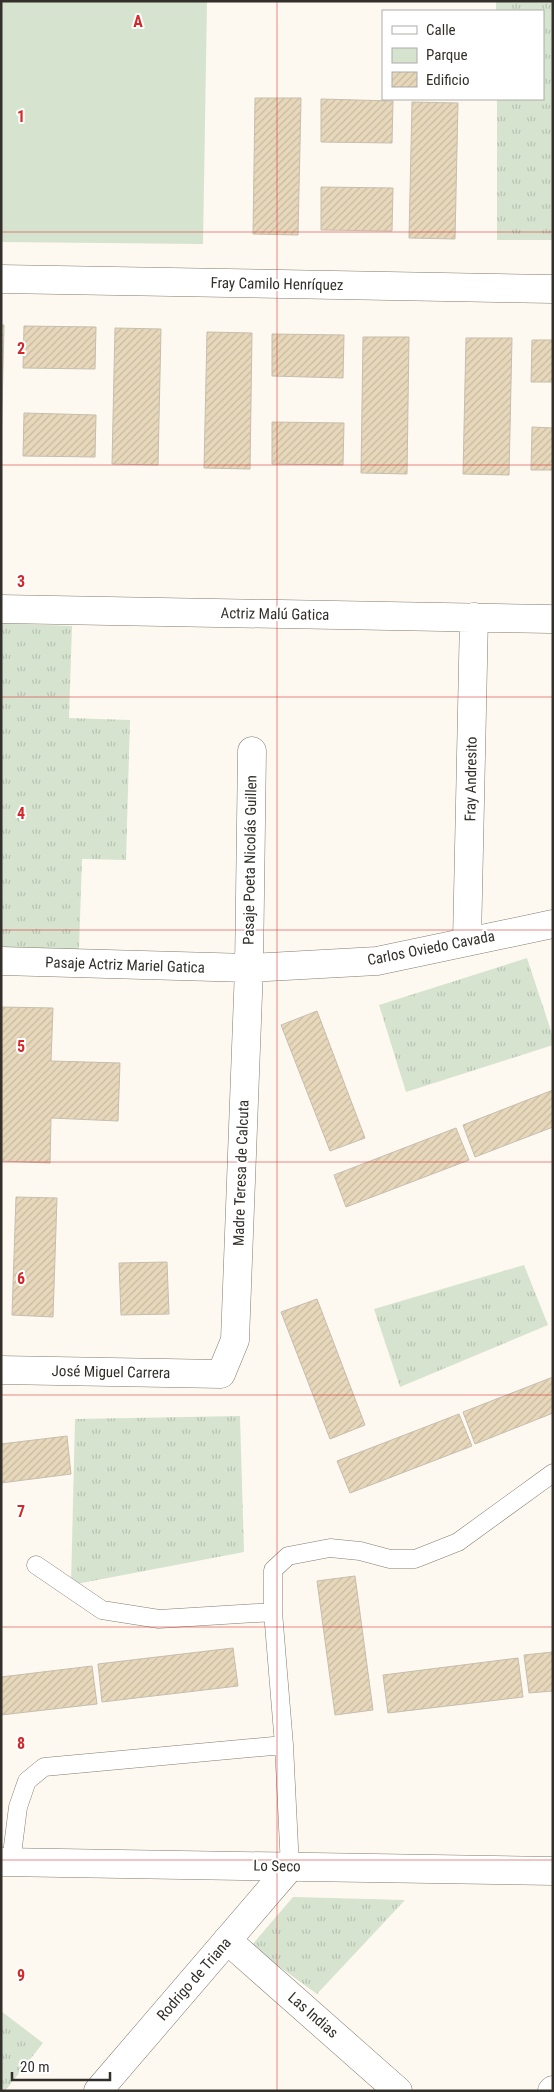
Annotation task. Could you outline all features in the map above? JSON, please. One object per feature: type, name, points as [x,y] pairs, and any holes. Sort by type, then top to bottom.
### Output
[{"type":"street","name":"Fray Camilo Henríquez","points":[[1,279],[553,289]]},
{"type":"street","name":"Actriz Malú Gatica","points":[[1,609],[550,619]]},
{"type":"street","name":"Fray Andresito","points":[[467,941],[474,617]]},
{"type":"street","name":"Pasaje Poeta Nicolás Guillen","points":[[249,968],[252,751]]},
{"type":"street","name":"Carlos Oviedo Cavada","points":[[249,968],[377,961],[553,924]]},
{"type":"street","name":"Pasaje Actriz Mariel Gatica","points":[[1,962],[249,968]]},
{"type":"street","name":"Madre Teresa de Calcuta","points":[[221,1374],[236,1340],[249,968]]},
{"type":"street","name":"José Miguel Carrera","points":[[1,1370],[221,1374]]},
{"type":"street","name":"Lo Seco","points":[[6,1862],[553,1871]]},
{"type":"street","name":"Rodrigo de Triana","points":[[99,2090],[290,1867]]},
{"type":"street","name":"Las Indias","points":[[227,1940],[398,2091]]},
{"type":"lane","points":[[290,1867],[284,1745],[273,1612],[273,1570],[288,1556],[330,1548],[360,1551],[390,1559],[415,1559],[458,1542],[553,1473]]},
{"type":"lane","points":[[36,1565],[102,1610],[159,1618],[273,1612]]},
{"type":"lane","points":[[6,1862],[18,1807],[27,1781],[44,1767],[284,1745]]},
{"type":"green space","points":[[1,1],[207,1],[203,244],[1,242]]},
{"type":"green space","points":[[496,1],[553,1],[553,240],[497,240],[497,100],[544,100],[544,10],[496,10]]},
{"type":"green space","points":[[1,623],[72,626],[69,718],[130,720],[126,860],[82,859],[79,950],[1,947]]},
{"type":"green space","points":[[527,958],[553,1037],[553,1045],[406,1092],[379,1005]]},
{"type":"green space","points":[[524,1265],[548,1325],[400,1387],[374,1309]]},
{"type":"green space","points":[[240,1416],[244,1552],[71,1585],[75,1419]]},
{"type":"green space","points":[[293,1897],[405,1900],[317,1994],[251,1946]]},
{"type":"green space","points":[[1,2011],[43,2043],[5,2091],[1,2091]]},
{"type":"building","points":[[255,98],[301,98],[298,235],[253,234]]},
{"type":"building","points":[[321,99],[393,101],[392,143],[321,142]]},
{"type":"building","points":[[412,102],[458,103],[455,239],[409,238]]},
{"type":"building","points":[[321,187],[393,188],[392,231],[321,230]]},
{"type":"building","points":[[1,325],[4,325],[1,451]]},
{"type":"building","points":[[24,326],[96,327],[95,369],[23,368]]},
{"type":"building","points":[[115,328],[161,329],[158,465],[112,464]]},
{"type":"building","points":[[207,332],[252,333],[250,469],[204,468]]},
{"type":"building","points":[[272,334],[344,335],[343,378],[272,376]]},
{"type":"building","points":[[363,337],[409,337],[407,474],[361,473]]},
{"type":"building","points":[[466,338],[512,338],[509,475],[463,474]]},
{"type":"building","points":[[532,340],[553,340],[553,382],[531,382]]},
{"type":"building","points":[[24,413],[96,415],[95,457],[23,456]]},
{"type":"building","points":[[272,422],[344,423],[343,465],[272,464]]},
{"type":"building","points":[[532,427],[553,428],[553,470],[531,470]]},
{"type":"building","points":[[1,1007],[53,1008],[51,1061],[120,1063],[118,1121],[51,1118],[50,1163],[1,1161]]},
{"type":"building","points":[[317,1011],[365,1138],[330,1151],[281,1025]]},
{"type":"building","points":[[553,1090],[553,1127],[475,1157],[463,1125]]},
{"type":"building","points":[[456,1128],[469,1160],[346,1207],[334,1175]]},
{"type":"building","points":[[16,1197],[57,1198],[53,1317],[12,1315]]},
{"type":"building","points":[[167,1262],[169,1314],[121,1315],[119,1263]]},
{"type":"building","points":[[317,1299],[365,1425],[330,1439],[281,1312]]},
{"type":"building","points":[[553,1377],[553,1413],[475,1444],[463,1412]]},
{"type":"building","points":[[459,1414],[472,1446],[350,1493],[337,1461]]},
{"type":"building","points":[[67,1436],[71,1474],[1,1483],[1,1444]]},
{"type":"building","points":[[355,1576],[373,1710],[335,1715],[317,1581]]},
{"type":"building","points":[[233,1648],[238,1686],[102,1702],[98,1664]]},
{"type":"building","points":[[553,1652],[553,1691],[529,1693],[524,1655]]},
{"type":"building","points":[[518,1658],[523,1697],[388,1713],[383,1675]]},
{"type":"building","points":[[92,1666],[97,1704],[1,1715],[1,1677]]}]
